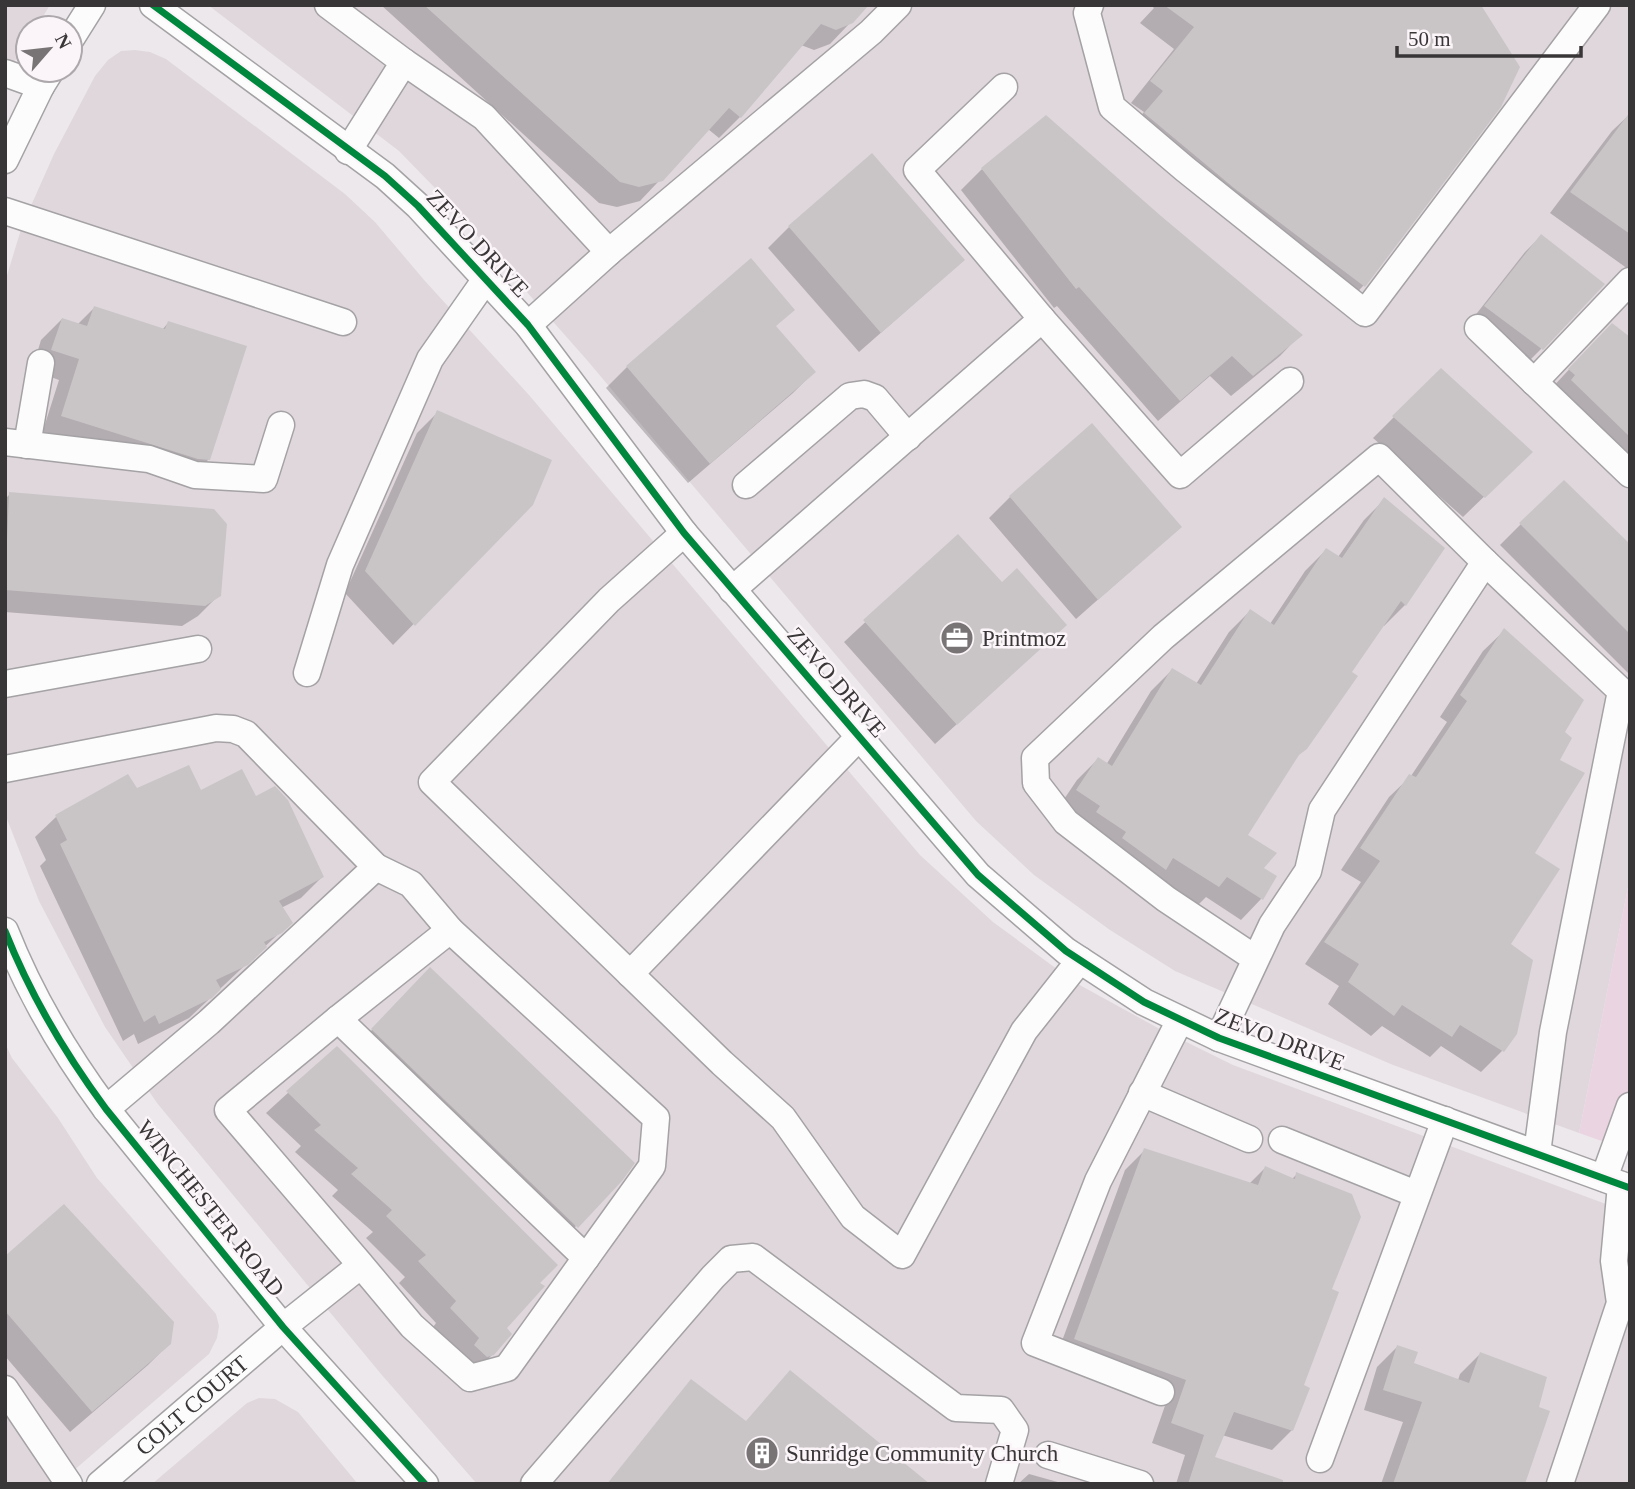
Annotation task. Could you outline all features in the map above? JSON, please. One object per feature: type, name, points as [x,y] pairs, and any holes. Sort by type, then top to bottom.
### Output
[{"type":"street","name":"ZEVO DRIVE","points":[[153,5],[385,176],[418,206],[528,325],[684,533],[978,875],[1080,960],[1144,1002],[1219,1038],[1618,1184]]},
{"type":"street","points":[[328,5],[484,117],[609,252]]},
{"type":"street","points":[[528,325],[609,252],[871,32],[898,5]]},
{"type":"street","points":[[1090,5],[1087,13],[1112,107],[1365,313],[1587,9]]},
{"type":"street","points":[[348,151],[404,62]]},
{"type":"street","points":[[5,160],[43,84]]},
{"type":"street","points":[[1004,87],[917,170],[1042,319],[1180,475],[1290,381]]},
{"type":"street","points":[[5,211],[343,322]]},
{"type":"street","points":[[307,673],[340,565],[430,359],[486,279]]},
{"type":"street","points":[[1534,382],[1630,281]]},
{"type":"street","points":[[732,590],[1042,319]]},
{"type":"street","points":[[1478,328],[1630,474]]},
{"type":"street","points":[[41,363],[16,444],[149,459],[195,475],[264,479],[281,425]]},
{"type":"street","points":[[746,485],[850,396],[864,394],[876,398],[908,437]]},
{"type":"street","points":[[1256,959],[1166,899],[1066,822],[1036,783],[1035,758],[1163,637],[1379,457],[1621,691],[1553,1032],[1537,1153]]},
{"type":"street","points":[[684,533],[608,600],[432,782],[722,1063],[783,1118],[853,1216],[902,1255],[1024,1031],[1080,960]]},
{"type":"street","points":[[1219,1038],[1272,925],[1308,871],[1322,810],[1485,562]]},
{"type":"street","points":[[5,684],[198,649]]},
{"type":"street","points":[[5,769],[216,728],[233,729],[246,734],[376,866],[411,884],[450,930],[656,1118],[652,1166],[507,1368],[470,1378],[412,1326],[228,1110],[450,930]]},
{"type":"street","points":[[630,974],[859,737]]},
{"type":"street","points":[[106,1110],[209,1022],[376,866]]},
{"type":"street","name":"WINCHESTER ROAD","points":[[5,931],[47,1017],[85,1081],[106,1110],[283,1327],[425,1484]]},
{"type":"street","points":[[338,1019],[586,1258]]},
{"type":"street","points":[[1161,1392],[1035,1343],[1098,1181],[1180,1020]]},
{"type":"street","points":[[1142,1093],[1249,1139]]},
{"type":"street","points":[[1560,1484],[1620,1303],[1614,1261],[1618,1184],[1630,1106]]},
{"type":"street","points":[[1320,1459],[1444,1120]]},
{"type":"street","points":[[1282,1140],[1416,1194]]},
{"type":"street","points":[[534,1484],[713,1277],[731,1259],[753,1257],[956,1408],[1002,1410],[1015,1430],[999,1484]]},
{"type":"street","name":"COLT COURT","points":[[100,1484],[283,1327],[360,1265]]},
{"type":"street","points":[[5,1389],[69,1484]]},
{"type":"street","points":[[1048,1455],[1140,1484]]},
{"type":"shaded area","points":[[5,5],[50,5],[45,14],[14,14],[14,62],[5,76]]},
{"type":"shaded area","points":[[208,5],[1630,5],[1630,877],[1579,1133],[1393,1065],[1175,971],[1110,930],[1034,875],[976,821],[586,359],[435,188],[399,151]]},
{"type":"shaded area","points":[[121,51],[150,52],[166,59],[345,194],[375,222],[529,395],[920,855],[993,922],[1076,983],[1233,1065],[1630,1213],[1630,1484],[477,1484],[381,1374],[157,1103],[105,1027],[39,901],[5,814],[5,282],[22,226],[54,154],[95,76],[108,60]]},
{"type":"shaded area","points":[[1630,877],[1630,1151],[1579,1133]]},
{"type":"shaded area","points":[[5,1043],[12,1058],[58,1118],[97,1178],[216,1314],[219,1326],[217,1338],[209,1354],[58,1484],[5,1484]]},
{"type":"shaded area","points":[[259,1398],[275,1399],[298,1412],[358,1484],[152,1484],[247,1403]]},
{"type":"building","points":[[424,5],[869,5],[853,23],[836,30],[821,24],[741,118],[729,108],[663,181],[639,187],[620,182]]},
{"type":"building","points":[[1164,5],[1481,5],[1520,67],[1501,107],[1365,287],[1234,188],[1144,113],[1163,91],[1150,81],[1194,27]]},
{"type":"building","points":[[1630,112],[1630,234],[1570,192]]},
{"type":"building","points":[[1046,115],[1303,335],[1253,376],[1232,356],[1180,401],[1079,287],[1076,289],[981,168]]},
{"type":"building","points":[[872,153],[965,260],[881,333],[788,226]]},
{"type":"building","points":[[1541,234],[1605,284],[1543,350],[1484,306]]},
{"type":"building","points":[[751,258],[795,310],[776,326],[816,372],[710,464],[626,366]]},
{"type":"building","points":[[94,306],[165,329],[168,321],[247,346],[210,460],[198,459],[61,416],[79,359],[51,350],[62,318],[87,326]]},
{"type":"building","points":[[1612,323],[1630,337],[1630,437],[1571,380],[1575,375],[1568,369]]},
{"type":"building","points":[[1441,368],[1533,452],[1485,498],[1392,416]]},
{"type":"building","points":[[437,410],[552,460],[533,505],[415,626],[365,571]]},
{"type":"building","points":[[1092,423],[1182,527],[1098,600],[1009,496]]},
{"type":"building","points":[[1564,480],[1630,544],[1630,634],[1519,523]]},
{"type":"building","points":[[9,492],[214,509],[227,524],[221,596],[205,606],[5,590]]},
{"type":"building","points":[[1384,497],[1445,548],[1406,606],[1401,601],[1352,672],[1358,676],[1307,749],[1299,755],[1248,835],[1277,853],[1264,868],[1277,876],[1263,900],[1227,877],[1219,887],[1173,858],[1166,870],[1122,838],[1126,832],[1096,812],[1100,806],[1076,790],[1098,757],[1112,766],[1172,668],[1201,685],[1250,609],[1274,625],[1326,548],[1342,558]]},
{"type":"building","points":[[958,534],[1002,582],[1017,568],[1067,625],[957,725],[863,620]]},
{"type":"building","points":[[1504,628],[1584,700],[1565,732],[1572,738],[1560,760],[1585,773],[1535,853],[1560,869],[1511,944],[1533,960],[1517,1034],[1504,1052],[1460,1025],[1452,1037],[1402,1005],[1394,1016],[1348,982],[1359,964],[1324,942],[1380,861],[1360,848],[1409,774],[1416,777],[1467,701],[1460,695]]},
{"type":"building","points":[[189,765],[201,790],[242,769],[256,796],[275,786],[288,800],[324,877],[279,901],[293,923],[282,933],[264,942],[267,947],[248,965],[216,980],[221,989],[212,998],[159,1024],[155,1015],[144,1022],[60,844],[67,840],[55,815],[128,774],[137,788]]},
{"type":"building","points":[[430,967],[635,1163],[578,1228],[371,1029]]},
{"type":"building","points":[[337,1046],[558,1265],[540,1283],[545,1286],[507,1328],[512,1334],[494,1355],[487,1357],[474,1345],[479,1338],[450,1308],[456,1301],[418,1261],[426,1255],[386,1216],[392,1210],[351,1174],[358,1168],[314,1130],[321,1125],[286,1091]]},
{"type":"building","points":[[1144,1148],[1258,1185],[1265,1166],[1295,1179],[1296,1172],[1352,1194],[1361,1217],[1332,1289],[1339,1292],[1304,1385],[1310,1388],[1293,1431],[1234,1412],[1215,1457],[1283,1480],[1283,1484],[1188,1484],[1204,1435],[1171,1423],[1186,1380],[1074,1339]]},
{"type":"building","points":[[64,1204],[174,1322],[171,1344],[92,1412],[5,1311],[5,1256]]},
{"type":"building","points":[[1397,1345],[1418,1352],[1414,1363],[1469,1383],[1480,1352],[1547,1377],[1539,1407],[1550,1411],[1525,1484],[1393,1484],[1422,1402],[1383,1390]]},
{"type":"building","name":"Sunridge Community Church","points":[[790,1370],[930,1484],[607,1484],[691,1379],[746,1421]]},
{"type":"cycle path","points":[[153,5],[385,176],[418,206],[528,325],[684,533],[978,875],[1066,951],[1144,1002],[1219,1038],[1630,1188]]},
{"type":"cycle path","points":[[5,931],[50,1023],[106,1109],[283,1327],[425,1484]]},
{"type":"place","name":"Printmoz","points":[[957,638]]},
{"type":"place","name":"Sunridge Community Church","points":[[762,1453]]}]
